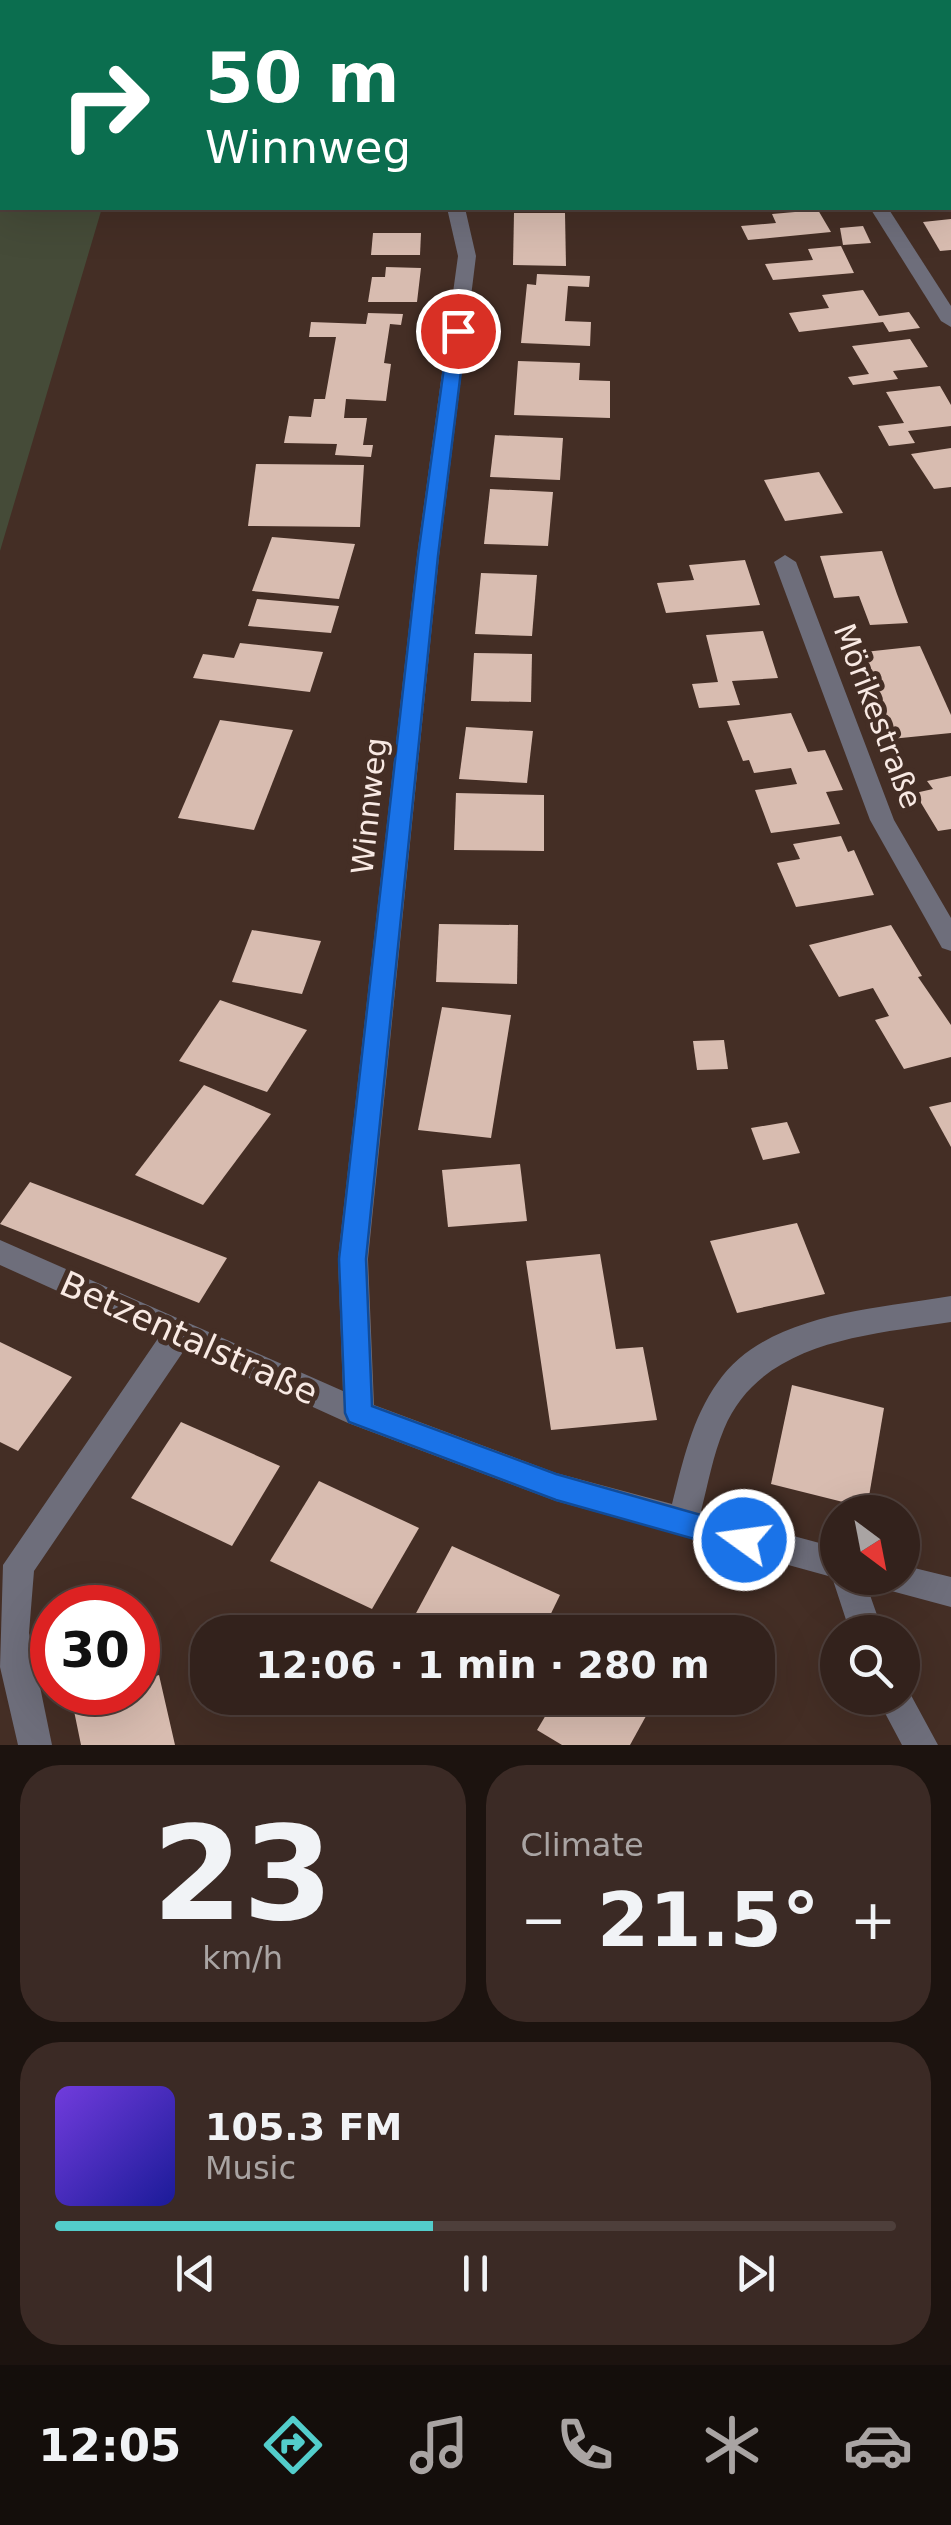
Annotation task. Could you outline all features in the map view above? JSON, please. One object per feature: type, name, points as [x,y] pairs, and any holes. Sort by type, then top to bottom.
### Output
[{"type":"street","name":"Winnweg","points":[[358,1413],[352,1259],[428,556],[467,256],[456,210]]},
{"type":"street","points":[[881,210],[951,321]]},
{"type":"street","name":"Mörikestraße","points":[[784,562],[882,820],[951,941]]},
{"type":"street","name":"Betzentalstraße","points":[[0,1252],[177,1335],[358,1413],[556,1487],[820,1558]]},
{"type":"street","points":[[682,1524],[712,1418],[740,1376],[766,1353],[804,1337],[951,1308]]},
{"type":"street","points":[[35,1745],[10,1629],[8,1598],[19,1565],[177,1335]]},
{"type":"street","points":[[920,1584],[951,1592]]},
{"type":"street","points":[[904,1715],[921,1745]]},
{"type":"green space","points":[[0,210],[101,210],[0,551]]},
{"type":"building","points":[[818,210],[831,232],[748,240],[741,226],[776,223],[772,214]]},
{"type":"building","points":[[514,213],[565,213],[566,266],[513,265]]},
{"type":"building","points":[[951,219],[951,250],[940,251],[923,222]]},
{"type":"building","points":[[863,226],[871,243],[843,245],[840,228]]},
{"type":"building","points":[[373,233],[421,233],[420,255],[371,255]]},
{"type":"building","points":[[841,246],[854,273],[773,280],[765,264],[813,260],[808,249]]},
{"type":"building","points":[[386,267],[421,268],[417,302],[368,302],[372,277],[385,277]]},
{"type":"building","points":[[537,274],[590,276],[589,287],[568,286],[565,321],[591,322],[590,346],[521,343],[527,284],[536,285]]},
{"type":"building","points":[[863,290],[879,316],[909,312],[920,328],[889,332],[883,322],[799,332],[789,313],[829,308],[822,295]]},
{"type":"building","points":[[368,313],[403,314],[401,325],[390,324],[384,363],[391,364],[386,401],[346,399],[344,418],[367,418],[363,445],[373,445],[371,457],[335,455],[337,444],[284,443],[289,416],[311,417],[314,399],[325,399],[336,337],[309,337],[311,322],[366,324]]},
{"type":"building","points":[[910,339],[928,367],[893,371],[898,379],[853,385],[848,377],[869,374],[852,346]]},
{"type":"building","points":[[518,361],[580,363],[579,380],[610,381],[610,418],[514,415]]},
{"type":"building","points":[[940,386],[951,405],[951,426],[908,431],[915,443],[889,446],[878,426],[904,423],[886,392]]},
{"type":"building","points":[[495,435],[563,438],[560,480],[490,477]]},
{"type":"building","points":[[951,448],[951,487],[934,489],[911,454]]},
{"type":"building","points":[[256,464],[364,465],[360,527],[248,526]]},
{"type":"building","points":[[819,472],[843,513],[785,521],[764,480]]},
{"type":"building","points":[[490,489],[553,492],[548,546],[484,544]]},
{"type":"building","points":[[272,537],[355,544],[339,599],[252,591]]},
{"type":"building","points":[[882,551],[908,623],[870,625],[859,596],[834,598],[820,556]]},
{"type":"building","points":[[745,560],[760,605],[666,613],[657,583],[694,580],[689,565]]},
{"type":"building","points":[[481,573],[537,575],[532,636],[475,634]]},
{"type":"building","points":[[257,599],[339,606],[331,633],[248,626]]},
{"type":"building","points":[[763,631],[778,678],[732,681],[740,705],[699,708],[692,684],[718,682],[706,635]]},
{"type":"building","points":[[240,643],[323,652],[310,692],[193,678],[203,654],[234,658]]},
{"type":"building","points":[[920,646],[951,715],[951,733],[891,739],[855,653]]},
{"type":"building","points":[[474,653],[532,654],[531,702],[471,701]]},
{"type":"building","points":[[791,713],[808,752],[825,750],[843,790],[826,792],[840,824],[771,833],[755,790],[797,784],[791,768],[754,773],[749,760],[743,761],[727,721]]},
{"type":"building","points":[[220,720],[293,730],[254,830],[178,818]]},
{"type":"building","points":[[466,727],[533,731],[527,783],[459,779]]},
{"type":"building","points":[[951,776],[951,829],[938,831],[915,793],[933,789],[927,781]]},
{"type":"building","points":[[456,793],[544,795],[544,851],[454,850]]},
{"type":"building","points":[[841,836],[848,852],[854,850],[874,895],[796,907],[777,863],[800,859],[793,844]]},
{"type":"building","points":[[439,924],[518,925],[517,984],[436,982]]},
{"type":"building","points":[[891,925],[922,976],[918,977],[951,1025],[951,1057],[904,1069],[875,1020],[889,1016],[873,988],[839,997],[809,945]]},
{"type":"building","points":[[252,930],[321,941],[302,994],[232,982]]},
{"type":"building","points":[[220,1000],[307,1030],[267,1092],[179,1061]]},
{"type":"building","points":[[442,1007],[511,1015],[491,1138],[418,1130]]},
{"type":"building","points":[[724,1040],[728,1069],[697,1070],[693,1041]]},
{"type":"building","points":[[204,1085],[271,1114],[203,1205],[135,1175]]},
{"type":"building","points":[[951,1102],[951,1147],[929,1107]]},
{"type":"building","points":[[787,1122],[800,1153],[763,1160],[751,1128]]},
{"type":"building","points":[[520,1164],[527,1221],[448,1227],[442,1170]]},
{"type":"building","points":[[30,1182],[227,1258],[199,1303],[0,1224]]},
{"type":"building","points":[[797,1223],[825,1294],[737,1313],[710,1241]]},
{"type":"building","points":[[600,1254],[616,1349],[643,1347],[657,1420],[551,1430],[526,1261]]},
{"type":"building","points":[[0,1342],[72,1377],[18,1451],[0,1442]]},
{"type":"building","points":[[792,1385],[884,1408],[869,1495],[820,1496],[771,1484]]},
{"type":"building","points":[[181,1422],[280,1466],[232,1546],[131,1498]]},
{"type":"building","points":[[319,1481],[419,1528],[372,1609],[270,1561]]},
{"type":"building","points":[[452,1546],[560,1595],[550,1615],[415,1615]]},
{"type":"building","points":[[160,1679],[175,1745],[81,1745],[75,1715],[160,1715]]},
{"type":"building","points":[[546,1715],[647,1715],[630,1745],[562,1745],[537,1730]]},
{"type":"route","points":[[458,331],[428,556],[352,1259],[358,1413],[556,1487],[744,1540]]}]
